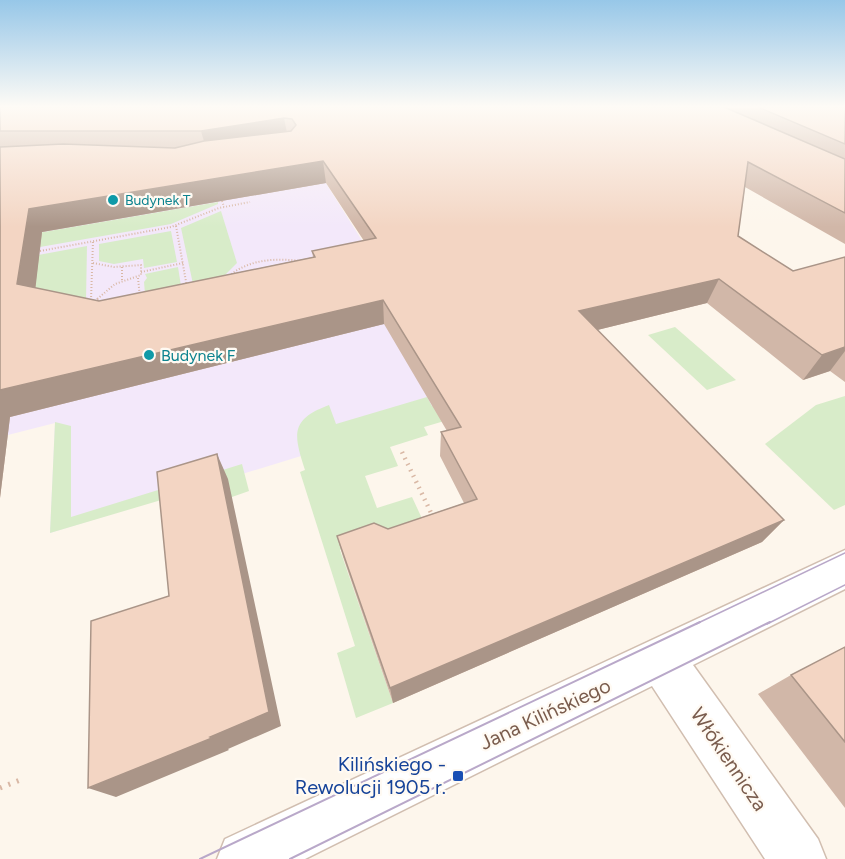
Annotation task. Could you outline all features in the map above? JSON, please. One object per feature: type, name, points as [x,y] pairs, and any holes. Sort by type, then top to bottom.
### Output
[{"type":"street","name":"Jana Kilińskiego","points":[[245,859],[845,569]]},
{"type":"street","name":"Włókiennicza","points":[[661,659],[798,859]]},
{"type":"path","points":[[222,201],[224,207]]},
{"type":"path","points":[[40,251],[176,226],[224,207],[250,202]]},
{"type":"path","points":[[176,226],[188,288]]},
{"type":"path","points":[[90,305],[93,241]]},
{"type":"path","points":[[273,254],[273,260]]},
{"type":"path","points":[[224,280],[238,267],[273,260],[308,263]]},
{"type":"path","points":[[93,263],[122,267],[141,265],[138,278],[140,298],[151,295]]},
{"type":"path","points":[[141,272],[183,264]]},
{"type":"path","points":[[122,267],[122,281]]},
{"type":"path","points":[[230,275],[247,272]]},
{"type":"path","points":[[90,305],[115,284],[138,278]]},
{"type":"path","points":[[178,290],[196,286]]},
{"type":"path","points":[[90,305],[96,307]]},
{"type":"path","points":[[402,452],[436,523]]},
{"type":"path","points":[[0,788],[25,778]]},
{"type":"shaded area","points":[[0,147],[303,147],[461,398],[301,456],[50,533],[55,423],[0,437]]},
{"type":"green space","points":[[218,202],[218,204],[171,224],[23,250],[26,235]]},
{"type":"green space","points":[[221,211],[237,263],[223,277],[193,284],[181,228]]},
{"type":"green space","points":[[171,231],[177,262],[144,268],[143,259],[114,264],[99,261],[99,244]]},
{"type":"green space","points":[[87,246],[86,301],[4,371],[22,258]]},
{"type":"green space","points":[[178,267],[181,286],[145,294],[144,282],[147,278],[145,274]]},
{"type":"green space","points":[[675,327],[736,380],[707,390],[648,335]]},
{"type":"green space","points":[[845,396],[845,505],[834,510],[765,444],[816,405]]},
{"type":"green space","points":[[427,397],[432,406],[461,398],[458,417],[424,427],[428,435],[390,447],[398,466],[365,476],[377,508],[412,497],[425,525],[397,528],[340,550],[393,703],[356,718],[337,653],[355,646],[300,472],[305,470],[298,447],[298,430],[307,417],[329,405],[336,424]]},
{"type":"green space","points":[[55,422],[71,426],[71,517],[242,464],[249,491],[232,497],[168,498],[50,533]]},
{"type":"building","points":[[0,147],[817,147],[845,159],[845,213],[748,162],[738,236],[793,271],[845,257],[845,347],[822,355],[719,279],[579,311],[784,520],[390,688],[337,536],[374,523],[388,529],[477,499],[441,432],[461,427],[383,300],[0,390]],"holes":[[[323,161],[376,238],[312,251],[315,257],[99,301],[17,284],[29,209]]]},
{"type":"building","points":[[217,454],[269,712],[210,737],[212,738],[88,788],[91,621],[169,596],[157,472]]},
{"type":"building","points":[[845,647],[845,742],[791,675]]},
{"type":"tram line","points":[[696,624],[845,553]]},
{"type":"tram line","points":[[767,624],[845,585]]},
{"type":"tram line","points":[[200,859],[700,622]]},
{"type":"tram line","points":[[290,859],[770,622]]},
{"type":"place","name":"Budynek T","points":[[113,200]]},
{"type":"place","name":"Budynek F","points":[[149,355]]},
{"type":"place","name":"Kilińskiego - Rewolucji 1905 r.","points":[[458,776]]}]
